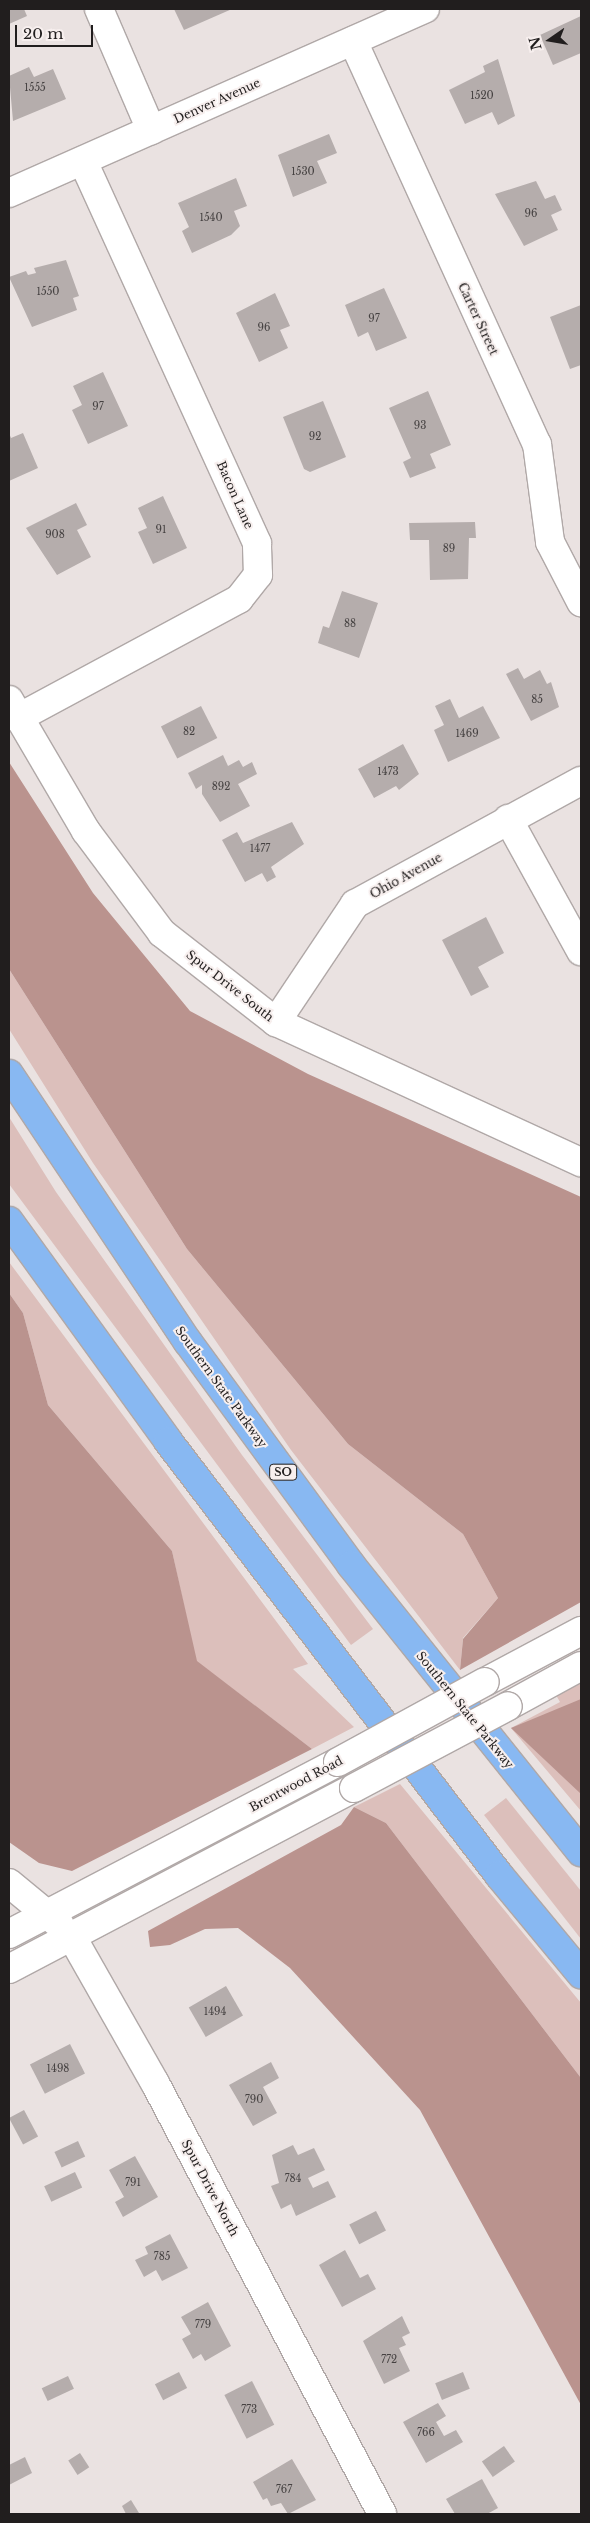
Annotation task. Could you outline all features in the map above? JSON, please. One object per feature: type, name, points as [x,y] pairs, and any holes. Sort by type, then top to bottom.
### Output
[{"type":"highway","name":"Southern State Parkway","points":[[9,1074],[188,1342],[350,1565],[581,1852]]},
{"type":"highway","points":[[9,1221],[168,1441],[499,1875],[581,1974]]},
{"type":"street","points":[[99,9],[151,130]]},
{"type":"street","name":"Denver Avenue","points":[[9,193],[425,9]]},
{"type":"street","name":"Carter Street","points":[[353,41],[537,444],[550,542],[581,602]]},
{"type":"street","name":"Bacon Lane","points":[[13,709],[238,599],[258,575],[257,543],[83,161]]},
{"type":"street","name":"Spur Drive South","points":[[13,709],[86,831],[162,933],[276,1022],[581,1162]]},
{"type":"street","name":"Ohio Avenue","points":[[276,1022],[355,904],[581,780]]},
{"type":"street","points":[[508,819],[581,951]]},
{"type":"street","name":"Brentwood Road","points":[[9,1934],[338,1762],[581,1631]]},
{"type":"street","points":[[9,1969],[354,1788],[581,1666]]},
{"type":"street","name":"Spur Drive North","points":[[9,1883],[48,1913],[72,1937],[155,2083],[382,2514]]},
{"type":"shaded area","points":[[9,762],[93,893],[190,1011],[308,1074],[581,1197],[581,1602],[460,1670],[463,1639],[498,1598],[463,1534],[348,1444],[187,1249],[9,969]]},
{"type":"shaded area","points":[[9,969],[187,1249],[348,1444],[463,1534],[498,1598],[463,1638],[460,1670],[291,1450],[93,1163],[9,1029]]},
{"type":"shaded area","points":[[9,1117],[56,1192],[242,1455],[373,1629],[351,1645],[9,1184]]},
{"type":"shaded area","points":[[9,1262],[308,1664],[293,1669],[354,1727],[312,1749],[196,1661],[172,1551],[48,1405],[23,1313],[9,1293]]},
{"type":"shaded area","points":[[9,1293],[23,1313],[48,1405],[172,1551],[197,1661],[312,1749],[72,1871],[39,1863],[9,1842]]},
{"type":"shaded area","points":[[581,1682],[581,1811],[511,1728],[560,1702],[556,1695]]},
{"type":"shaded area","points":[[581,1699],[581,1794],[511,1728]]},
{"type":"shaded area","points":[[400,1784],[581,2003],[581,2078],[386,1823],[354,1807]]},
{"type":"shaded area","points":[[506,1798],[581,1891],[581,1939],[484,1815]]},
{"type":"shaded area","points":[[354,1807],[386,1823],[581,2078],[581,2405],[420,2110],[290,1968],[238,1928],[205,1929],[170,1945],[150,1947],[148,1931],[341,1825]]},
{"type":"building","points":[[9,9],[24,9],[27,16],[9,24]]},
{"type":"building","points":[[174,9],[232,9],[184,30]]},
{"type":"building","points":[[581,16],[581,53],[553,65],[540,35]]},
{"type":"building","points":[[498,59],[515,116],[498,125],[492,112],[465,124],[449,90],[485,72],[483,66]]},
{"type":"building","points":[[29,67],[34,77],[53,69],[66,99],[13,121],[9,76]]},
{"type":"building","points":[[329,134],[337,153],[317,161],[327,183],[293,197],[278,155]]},
{"type":"building","points":[[236,178],[247,206],[234,211],[240,226],[231,235],[192,253],[182,231],[189,227],[178,203]]},
{"type":"building","points":[[536,181],[545,199],[555,195],[562,210],[551,215],[558,230],[524,246],[495,194]]},
{"type":"building","points":[[66,260],[79,296],[73,298],[77,310],[32,327],[9,277],[26,271],[28,275],[36,273],[34,268]]},
{"type":"building","points":[[384,288],[407,338],[376,351],[368,332],[358,337],[345,305]]},
{"type":"building","points":[[275,293],[290,326],[280,330],[288,348],[259,362],[236,313]]},
{"type":"building","points":[[581,305],[581,365],[570,369],[550,317]]},
{"type":"building","points":[[103,372],[128,426],[88,444],[72,410],[82,405],[73,386]]},
{"type":"building","points":[[428,391],[451,445],[430,454],[436,468],[410,478],[403,462],[411,458],[389,408]]},
{"type":"building","points":[[323,401],[346,457],[310,472],[304,469],[283,417]]},
{"type":"building","points":[[9,433],[11,438],[23,433],[38,468],[9,481]]},
{"type":"building","points":[[163,496],[187,548],[153,564],[138,532],[147,528],[138,508]]},
{"type":"building","points":[[76,503],[87,525],[77,530],[91,557],[57,575],[26,528]]},
{"type":"building","points":[[475,522],[476,538],[469,538],[468,579],[430,580],[429,540],[410,540],[409,523]]},
{"type":"building","points":[[342,591],[378,603],[359,658],[318,643],[323,626],[329,628]]},
{"type":"building","points":[[518,668],[524,679],[540,670],[547,684],[551,682],[559,707],[531,721],[506,674]]},
{"type":"building","points":[[450,699],[459,718],[483,706],[500,738],[448,762],[434,730],[444,725],[435,706]]},
{"type":"building","points":[[201,706],[217,738],[177,759],[161,726]]},
{"type":"building","points":[[403,744],[419,774],[399,790],[396,786],[374,798],[358,769]]},
{"type":"building","points":[[223,755],[228,766],[239,760],[243,767],[252,762],[257,774],[238,784],[250,806],[220,822],[202,794],[202,785],[196,789],[188,773]]},
{"type":"building","points":[[292,822],[304,844],[271,867],[276,877],[267,882],[262,873],[245,882],[222,840],[237,832],[243,843]]},
{"type":"building","points":[[486,917],[504,953],[478,967],[489,987],[471,996],[442,940]]},
{"type":"building","points":[[226,1986],[243,2015],[206,2037],[189,2008]]},
{"type":"building","points":[[70,2044],[85,2073],[45,2094],[30,2064]]},
{"type":"building","points":[[271,2062],[279,2078],[263,2087],[277,2113],[253,2126],[229,2085]]},
{"type":"building","points":[[24,2110],[38,2136],[23,2144],[9,2118]]},
{"type":"building","points":[[78,2141],[85,2156],[62,2167],[54,2152]]},
{"type":"building","points":[[293,2145],[298,2155],[314,2148],[325,2170],[308,2178],[313,2188],[328,2181],[336,2197],[296,2216],[291,2204],[281,2209],[271,2186],[279,2183],[272,2155]]},
{"type":"building","points":[[135,2156],[158,2197],[123,2217],[115,2202],[124,2197],[109,2170]]},
{"type":"building","points":[[75,2172],[82,2187],[51,2202],[44,2186]]},
{"type":"building","points":[[376,2211],[386,2231],[359,2244],[349,2225]]},
{"type":"building","points":[[170,2234],[188,2268],[162,2281],[156,2270],[144,2277],[135,2260],[148,2254],[145,2247]]},
{"type":"building","points":[[345,2250],[360,2278],[368,2274],[376,2289],[342,2307],[319,2265]]},
{"type":"building","points":[[208,2302],[231,2346],[205,2361],[201,2354],[193,2359],[182,2339],[191,2334],[181,2317]]},
{"type":"building","points":[[402,2316],[410,2333],[402,2337],[406,2345],[399,2348],[410,2371],[384,2384],[363,2341]]},
{"type":"building","points":[[179,2372],[187,2388],[163,2400],[155,2384]]},
{"type":"building","points":[[463,2372],[470,2389],[442,2400],[435,2383]]},
{"type":"building","points":[[68,2376],[74,2389],[48,2401],[42,2388]]},
{"type":"building","points":[[252,2381],[274,2425],[247,2439],[224,2395]]},
{"type":"building","points":[[438,2403],[446,2416],[436,2422],[444,2436],[456,2430],[463,2442],[426,2463],[403,2422]]},
{"type":"building","points":[[504,2446],[515,2462],[493,2477],[482,2461]]},
{"type":"building","points":[[80,2453],[89,2467],[78,2475],[68,2461]]},
{"type":"building","points":[[25,2457],[32,2473],[9,2485],[9,2465]]},
{"type":"building","points":[[292,2459],[316,2500],[288,2514],[281,2503],[271,2506],[267,2498],[263,2500],[253,2482]]},
{"type":"building","points":[[482,2479],[498,2508],[487,2514],[455,2514],[446,2499]]},
{"type":"building","points":[[131,2500],[139,2513],[126,2514],[122,2506]]}]
